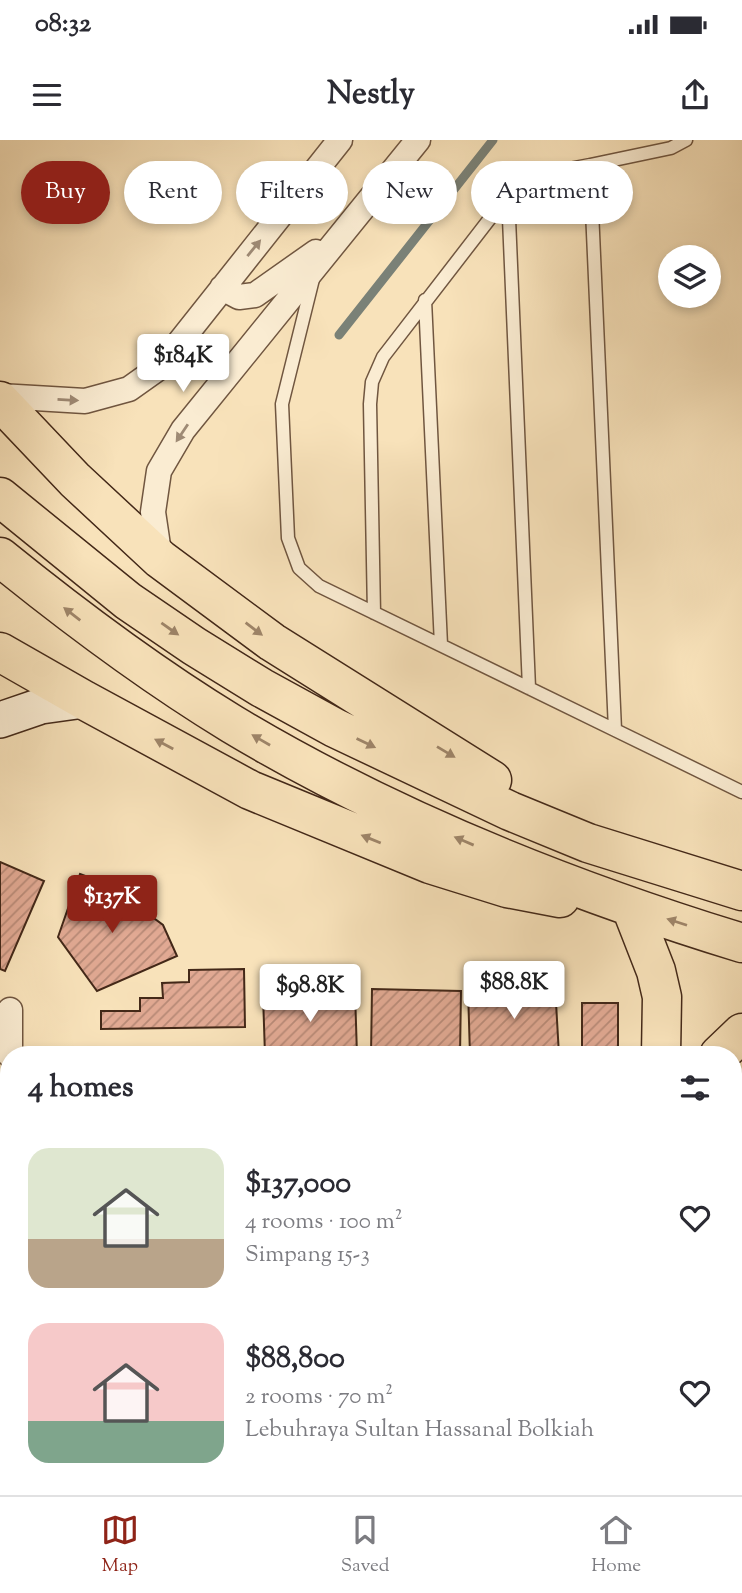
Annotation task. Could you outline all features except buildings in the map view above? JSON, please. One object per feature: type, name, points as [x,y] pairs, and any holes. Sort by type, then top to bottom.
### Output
[{"type":"highway","points":[[0,399],[75,480],[160,559],[272,642],[608,850]]},
{"type":"highway","points":[[0,497],[128,601],[262,688],[420,770],[510,811],[608,850],[742,891]]},
{"type":"highway","points":[[0,557],[100,635],[162,679],[232,724],[306,766],[420,822],[505,858],[628,906],[742,943]]},
{"type":"highway","points":[[0,652],[84,701],[250,790],[430,864],[507,888],[563,899],[628,906]]},
{"type":"highway","points":[[628,906],[656,971],[662,997],[661,1046]]},
{"type":"highway","points":[[728,1046],[742,1033]]},
{"type":"main road","points":[[0,720],[41,706],[84,701]]},
{"type":"street","points":[[0,399],[85,401],[129,389],[160,367],[340,140]]},
{"type":"street","points":[[160,559],[153,512],[159,471],[183,430],[418,140]]},
{"type":"street","points":[[222,288],[239,297],[255,295],[339,236]]},
{"type":"street","points":[[10,1010],[10,1046]]},
{"type":"lane","points":[[609,161],[671,148],[686,140]]},
{"type":"lane","points":[[374,613],[370,404],[372,382],[383,357],[485,224]]},
{"type":"lane","points":[[509,224],[529,688]]},
{"type":"lane","points":[[593,224],[615,730]]},
{"type":"lane","points":[[317,265],[282,404],[288,537],[299,568],[319,586],[742,792]]},
{"type":"lane","points":[[425,300],[441,645]]},
{"type":"waterway","points":[[339,335],[493,140]]}]
